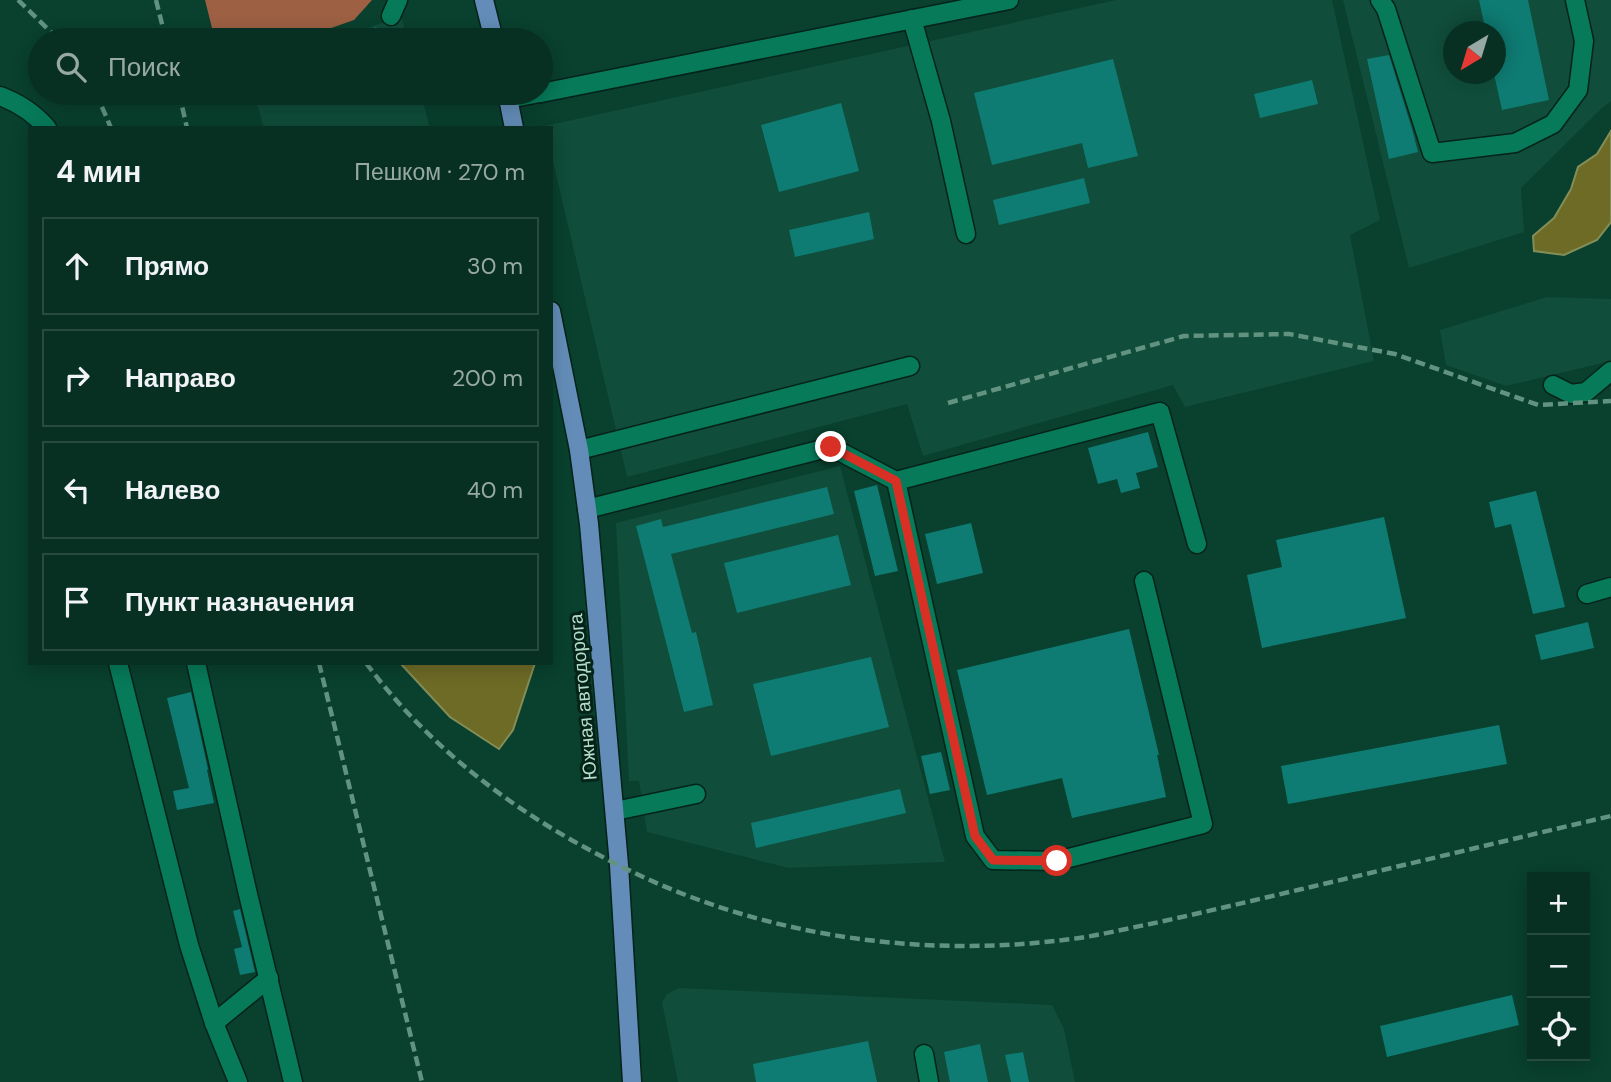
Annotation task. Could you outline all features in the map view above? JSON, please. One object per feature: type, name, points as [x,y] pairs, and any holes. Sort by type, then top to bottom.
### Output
[{"type":"main road","points":[[484,0],[491,28]]},
{"type":"main road","points":[[510,105],[514,126]]},
{"type":"main road","name":"Южная автодорога","points":[[553,321],[579,450],[587,509],[615,811],[632,1082]]},
{"type":"street","points":[[553,90],[1009,0]]},
{"type":"street","points":[[1380,0],[1386,9],[1433,153],[1515,144],[1553,124],[1578,90],[1584,41],[1575,0]]},
{"type":"street","points":[[912,19],[941,121],[966,234]]},
{"type":"street","points":[[0,96],[27,109],[45,126]]},
{"type":"street","points":[[579,450],[910,366]]},
{"type":"street","points":[[1553,385],[1571,394],[1586,392],[1611,371]]},
{"type":"street","points":[[587,509],[831,447],[896,481],[1160,412],[1196,544]]},
{"type":"street","points":[[896,481],[975,836],[993,860],[1057,861],[1203,824],[1144,581]]},
{"type":"street","points":[[1587,594],[1611,587]]},
{"type":"street","points":[[118,665],[188,945],[214,1023],[238,1082]]},
{"type":"street","points":[[196,665],[293,1082]]},
{"type":"street","points":[[615,811],[696,794]]},
{"type":"street","points":[[214,1023],[269,978]]},
{"type":"street","points":[[924,1054],[929,1082]]},
{"type":"shaded area","points":[[205,0],[372,0],[354,20],[331,28],[212,28]]},
{"type":"shaded area","points":[[1116,0],[1332,0],[1380,220],[1350,235],[1374,361],[1185,407],[1173,385],[923,456],[907,404],[627,477],[553,162],[553,126],[545,126]]},
{"type":"shaded area","points":[[1343,0],[1611,0],[1611,101],[1521,188],[1524,232],[1409,268]]},
{"type":"shaded area","points":[[401,17],[404,28],[367,28]]},
{"type":"shaded area","points":[[257,105],[424,105],[429,126],[263,126]]},
{"type":"shaded area","points":[[1611,131],[1611,222],[1597,240],[1564,255],[1534,251],[1533,236],[1554,218],[1571,189],[1578,167],[1597,154]]},
{"type":"shaded area","points":[[1547,297],[1611,299],[1611,361],[1506,386],[1446,365],[1440,330]]},
{"type":"shaded area","points":[[840,466],[945,862],[789,868],[647,832],[639,781],[629,781],[616,523]]},
{"type":"shaded area","points":[[402,665],[534,665],[513,730],[499,749],[450,717]]},
{"type":"shaded area","points":[[679,988],[1052,1005],[1064,1029],[1075,1082],[678,1082],[662,1002],[667,994]]},
{"type":"building","points":[[1479,0],[1528,0],[1549,100],[1502,110],[1496,84],[1506,84],[1506,21],[1484,21]]},
{"type":"building","points":[[1389,55],[1418,152],[1389,159],[1367,59]]},
{"type":"building","points":[[1113,59],[1138,156],[1088,168],[1082,143],[992,165],[974,93]]},
{"type":"building","points":[[1312,80],[1318,104],[1260,118],[1254,94]]},
{"type":"building","points":[[841,103],[859,171],[779,192],[761,125]]},
{"type":"building","points":[[1084,178],[1090,203],[999,225],[993,200]]},
{"type":"building","points":[[869,212],[874,239],[795,257],[789,230]]},
{"type":"building","points":[[1148,432],[1158,467],[1136,473],[1140,488],[1121,493],[1117,479],[1098,484],[1088,448]]},
{"type":"building","points":[[877,485],[898,571],[875,576],[854,491]]},
{"type":"building","points":[[827,487],[834,514],[671,554],[692,633],[696,632],[713,705],[684,712],[636,526],[661,519],[663,527]]},
{"type":"building","points":[[1536,491],[1565,607],[1533,614],[1511,524],[1495,528],[1489,502]]},
{"type":"building","points":[[1384,517],[1406,618],[1262,648],[1247,575],[1282,567],[1276,540]]},
{"type":"building","points":[[971,523],[983,573],[937,584],[925,534]]},
{"type":"building","points":[[838,535],[851,585],[737,613],[724,563]]},
{"type":"building","points":[[1588,622],[1594,648],[1541,660],[1535,635]]},
{"type":"building","points":[[1129,629],[1159,755],[1166,797],[1072,818],[1062,778],[987,795],[957,670]]},
{"type":"building","points":[[871,657],[889,727],[771,756],[753,684]]},
{"type":"building","points":[[191,692],[214,803],[177,810],[173,791],[189,788],[167,698]]},
{"type":"building","points":[[1499,725],[1507,764],[1288,804],[1281,766]]},
{"type":"building","points":[[941,752],[950,790],[930,794],[921,756]]},
{"type":"building","points":[[900,789],[906,813],[756,848],[751,823]]},
{"type":"building","points":[[240,909],[255,972],[240,975],[234,949],[242,947],[233,911]]},
{"type":"building","points":[[1512,995],[1519,1025],[1387,1057],[1380,1026]]},
{"type":"building","points":[[868,1041],[877,1082],[756,1082],[753,1064]]},
{"type":"building","points":[[980,1044],[988,1082],[950,1082],[944,1052]]},
{"type":"building","points":[[1023,1052],[1029,1082],[1011,1082],[1005,1055]]},
{"type":"railway","points":[[18,0],[47,28]]},
{"type":"railway","points":[[156,0],[163,28]]},
{"type":"railway","points":[[101,105],[110,126]]},
{"type":"railway","points":[[182,105],[187,126]]},
{"type":"railway","points":[[948,403],[1184,336],[1289,334],[1395,354],[1538,405],[1611,401]]},
{"type":"railway","points":[[319,665],[422,1082]]},
{"type":"railway","points":[[368,665],[415,721],[472,772],[533,817],[599,855],[667,888],[736,912],[830,935],[878,941],[975,946],[1023,944],[1091,936],[1611,816]]},
{"type":"route","points":[[831,447],[896,481],[975,836],[993,860],[1057,861]]}]
